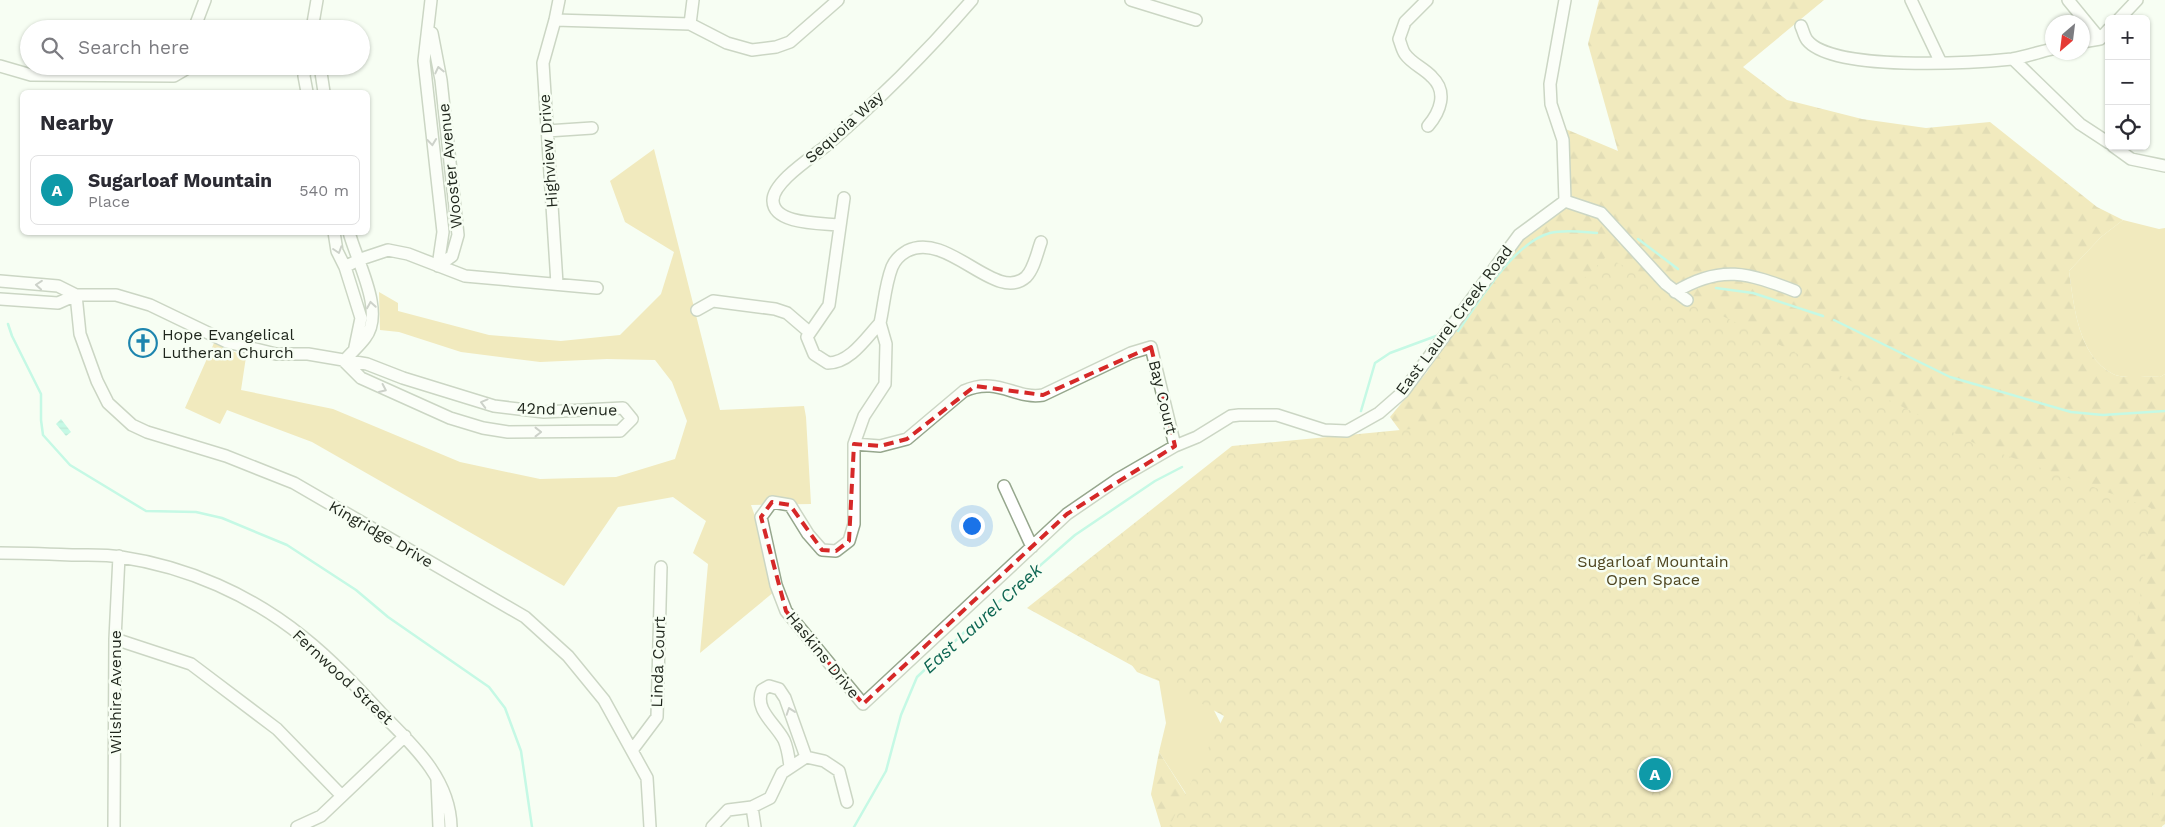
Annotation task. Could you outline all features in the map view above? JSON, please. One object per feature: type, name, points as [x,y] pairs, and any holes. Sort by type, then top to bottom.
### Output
[{"type":"street","points":[[197,20],[205,0]]},
{"type":"street","points":[[314,20],[317,0]]},
{"type":"street","name":"Wooster Avenue","points":[[431,0],[430,24],[424,61],[444,232],[438,266]]},
{"type":"street","name":"Highview Drive","points":[[557,284],[543,63],[555,20],[558,0]]},
{"type":"street","points":[[690,24],[693,0]]},
{"type":"street","points":[[555,20],[690,24],[727,43],[752,50],[776,47],[790,42],[838,0]]},
{"type":"street","name":"Sequoia Way","points":[[839,225],[794,221],[783,215],[774,206],[773,199],[777,188],[785,178],[828,144],[913,65],[972,0]]},
{"type":"street","points":[[1131,0],[1196,20]]},
{"type":"street","points":[[1426,0],[1404,22],[1399,39],[1405,54],[1433,77],[1439,89],[1442,100],[1439,113],[1428,126]]},
{"type":"street","points":[[1565,0],[1550,84],[1551,104],[1563,140],[1565,201],[1601,213],[1675,292],[1687,300]]},
{"type":"street","points":[[1912,0],[1941,63]]},
{"type":"street","points":[[2068,0],[2100,39]]},
{"type":"street","points":[[2123,15],[2137,0]]},
{"type":"street","name":"Wooster Avenue","points":[[430,24],[441,80],[458,235],[452,256],[438,266]]},
{"type":"street","points":[[1801,26],[1807,40],[1822,51],[1869,61],[1941,63],[2014,58],[2045,51]]},
{"type":"street","points":[[2090,41],[2100,39],[2105,33]]},
{"type":"street","points":[[2014,58],[2080,124],[2105,140]]},
{"type":"street","points":[[0,66],[20,71]]},
{"type":"street","points":[[102,75],[176,75]]},
{"type":"street","points":[[304,75],[307,90]]},
{"type":"street","points":[[321,75],[324,90]]},
{"type":"street","points":[[547,131],[592,128]]},
{"type":"street","points":[[2119,150],[2131,159],[2165,166]]},
{"type":"street","points":[[844,198],[829,305],[808,331],[809,346],[814,354],[821,360],[834,363],[850,355],[880,323],[892,268],[900,255],[909,250],[924,247],[940,250],[1002,282],[1009,283],[1016,282],[1027,276],[1041,242]]},
{"type":"street","name":"East Laurel Creek Road","points":[[863,704],[1067,514],[1118,479],[1175,446],[1197,437],[1231,416],[1239,414],[1277,415],[1324,430],[1347,431],[1357,427],[1378,413],[1403,392],[1519,235],[1565,201]]},
{"type":"street","points":[[334,235],[337,252],[345,267],[361,318],[355,347]]},
{"type":"street","points":[[344,361],[366,337],[373,317],[367,282],[350,235]]},
{"type":"street","points":[[345,267],[358,260],[388,250],[408,254],[465,276],[597,288]]},
{"type":"street","points":[[1675,292],[1688,284],[1717,275],[1740,274],[1795,291]]},
{"type":"street","name":"42nd Avenue","points":[[0,281],[58,286],[76,295]]},
{"type":"street","name":"42nd Avenue","points":[[0,298],[58,303],[76,295],[116,295],[150,305],[186,320],[227,342],[276,354],[308,354],[367,364],[402,378],[494,406],[544,412],[581,411],[614,407],[623,408],[632,419],[620,431],[508,432],[483,428],[450,418],[361,378],[344,361]]},
{"type":"street","name":"Kingridge Drive","points":[[76,295],[80,334],[97,381],[108,402],[132,425],[147,432],[226,456],[294,483],[524,617],[568,656],[604,700],[633,749],[647,778],[650,827]]},
{"type":"street","points":[[697,310],[713,301],[775,309],[787,313],[808,331]]},
{"type":"street","name":"Haskins Drive","points":[[863,704],[786,612],[776,585],[761,517],[772,502],[790,505],[808,534],[822,550],[836,551],[849,541],[854,524],[854,444],[864,416],[885,384],[886,344],[880,323]]},
{"type":"street","name":"Bay Court","points":[[854,444],[880,446],[906,439],[964,391],[975,386],[989,385],[1033,395],[1043,395],[1123,356],[1151,347],[1175,446]]},
{"type":"street","points":[[1004,486],[1032,547]]},
{"type":"street","name":"Fernwood Street","points":[[0,553],[119,556],[179,570],[234,592],[261,607],[304,638],[334,665],[424,757],[447,796],[451,827]]},
{"type":"street","name":"Wilshire Avenue","points":[[114,827],[114,639],[119,556]]},
{"type":"street","name":"Linda Court","points":[[633,749],[657,717],[661,567]]},
{"type":"street","points":[[114,639],[191,664],[277,729],[342,796]]},
{"type":"street","points":[[790,767],[784,740],[762,708],[758,698],[762,690],[769,686],[779,689],[785,698],[806,757]]},
{"type":"street","points":[[298,827],[323,822],[342,796],[405,736]]},
{"type":"street","points":[[712,827],[728,810],[752,807],[770,798],[782,773],[806,757],[824,761],[839,771],[848,802]]},
{"type":"street","name":"Fernwood Street","points":[[437,779],[439,827]]},
{"type":"street","points":[[752,807],[755,827]]},
{"type":"highlighted area","points":[[1151,347],[1175,446],[1067,514],[863,704],[786,611],[761,517],[772,502],[790,505],[822,550],[836,551],[849,541],[854,444],[880,446],[907,439],[975,386],[1043,395]]},
{"type":"green space","points":[[1599,0],[1824,0],[1743,67],[1787,100],[1862,119],[1926,128],[1990,122],[2097,207],[2123,220],[2101,237],[2069,271],[2080,329],[2085,343],[2101,366],[2117,376],[2160,377],[2165,374],[2165,824],[2161,827],[1443,489],[1390,417],[1427,372],[1517,233],[1561,199],[1562,159],[1556,125],[1618,151],[1588,44]]},
{"type":"green space","points":[[654,149],[720,410],[804,406],[806,417],[811,504],[751,505],[780,587],[700,653],[708,564],[693,553],[706,521],[673,497],[618,507],[564,586],[312,442],[227,410],[220,424],[185,408],[214,343],[246,357],[241,390],[333,409],[460,462],[540,479],[616,477],[675,459],[687,421],[672,382],[655,360],[607,359],[540,362],[461,352],[399,332],[380,330],[379,292],[398,303],[398,311],[489,335],[561,341],[620,335],[661,294],[674,252],[625,222],[610,181]]},
{"type":"green space","points":[[2123,220],[2159,229],[2165,228],[2165,374],[2160,377],[2117,376],[2101,366],[2085,343],[2076,314],[2069,271],[2101,237]]},
{"type":"green space","name":"Sugarloaf Mountain Open Space","points":[[1606,257],[1980,446],[2151,508],[2128,698],[2162,827],[1169,827],[1224,716],[1027,608],[1232,446],[1432,427]]},
{"type":"green space","points":[[1089,608],[1198,679],[1227,736],[1211,827],[1205,823],[1159,752],[1166,723],[1159,681],[1137,672]]},
{"type":"green space","points":[[1159,752],[1204,823],[1211,827],[1161,827],[1151,794]]},
{"type":"shaded area","points":[[61,419],[71,432],[66,436],[56,424]]},
{"type":"waterway","name":"East Laurel Creek","points":[[1458,331],[1498,274],[1523,248],[1536,239],[1550,233],[1562,231],[1597,233]]},
{"type":"waterway","name":"East Laurel Creek","points":[[1638,239],[1678,269]]},
{"type":"waterway","name":"East Laurel Creek","points":[[1716,288],[1753,293],[1823,316]]},
{"type":"waterway","name":"East Laurel Creek","points":[[1834,320],[1950,377],[2071,412],[2103,415],[2165,411]]},
{"type":"waterway","points":[[8,324],[41,394],[43,435],[70,465],[146,511],[196,512],[222,518],[287,545],[356,590],[388,617],[489,687],[505,708],[521,751],[532,827]]},
{"type":"waterway","name":"East Laurel Creek","points":[[1361,411],[1375,363],[1390,353],[1436,336]]},
{"type":"waterway","name":"East Laurel Creek","points":[[854,827],[886,771],[901,715],[917,677],[971,626],[1075,535],[1155,481],[1182,467]]},
{"type":"place","name":"Hope Evangelical Lutheran Church","points":[[143,343]]},
{"type":"place","name":"Sugarloaf Mountain","points":[[1655,774]]}]
